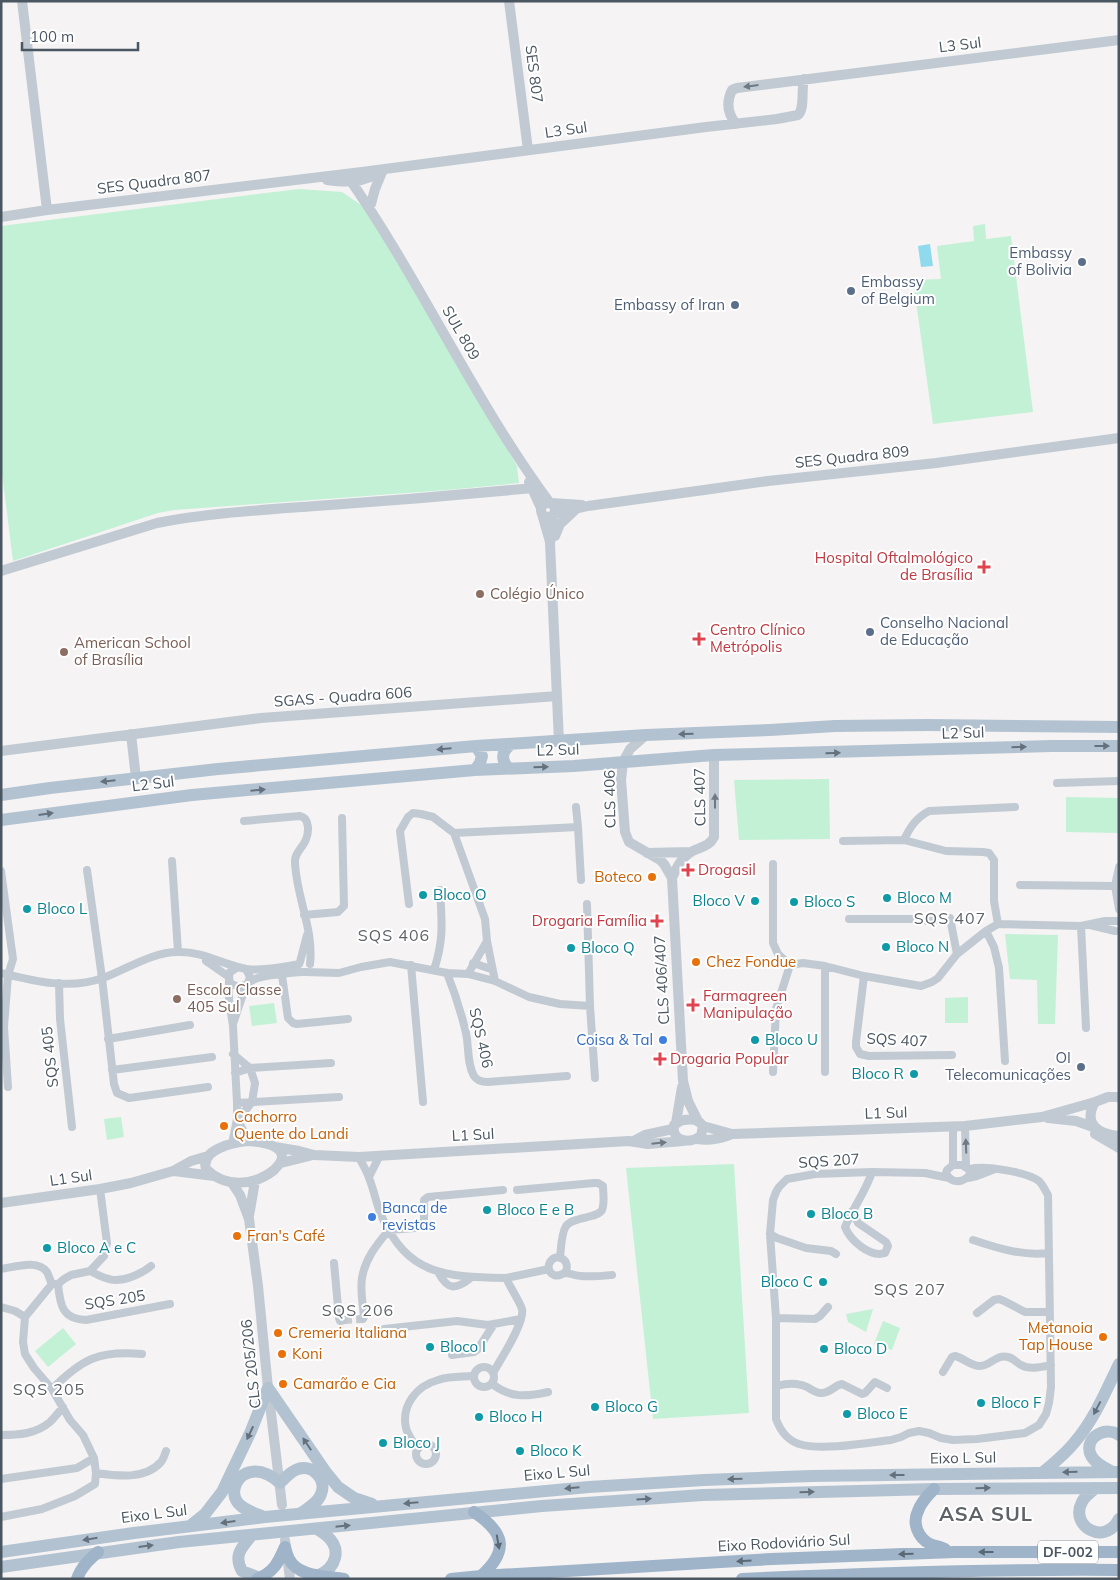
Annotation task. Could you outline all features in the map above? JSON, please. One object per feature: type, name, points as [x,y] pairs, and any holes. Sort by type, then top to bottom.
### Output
[{"type":"highway","points":[[934,1489],[917,1511],[917,1530],[922,1538],[931,1544],[955,1552]]},
{"type":"highway","points":[[474,1512],[491,1526],[497,1534],[500,1549],[497,1559],[481,1576]]},
{"type":"highway","points":[[285,1543],[289,1559],[294,1565],[308,1573],[344,1579]]},
{"type":"highway","points":[[259,1578],[268,1574],[277,1564],[285,1543]]},
{"type":"highway","points":[[76,1579],[81,1569],[98,1552]]},
{"type":"highway","name":"Eixo Rodoviário Sul","points":[[451,1579],[772,1559],[955,1552],[1119,1552]]},
{"type":"highway","name":"DF-002","points":[[742,1579],[852,1573],[1020,1569],[1119,1570]]},
{"type":"highway","points":[[931,1579],[943,1571]]},
{"type":"main road","name":"L2 Sul","points":[[1,795],[191,772],[476,746],[646,735],[835,726],[1119,727]]},
{"type":"main road","points":[[1050,726],[1056,736],[1051,746]]},
{"type":"main road","points":[[1073,727],[1069,737],[1074,746]]},
{"type":"main road","points":[[795,728],[791,735],[790,743],[792,748],[800,753]]},
{"type":"main road","points":[[766,753],[775,746],[775,739],[770,730]]},
{"type":"main road","points":[[508,768],[504,763],[502,754],[511,744]]},
{"type":"main road","points":[[475,770],[482,756],[476,746]]},
{"type":"main road","name":"L2 Sul","points":[[1,820],[192,795],[475,770],[574,766],[714,755],[766,753],[1119,746]]},
{"type":"main road","points":[[218,770],[213,782],[216,788],[226,793]]},
{"type":"main road","points":[[191,772],[198,784],[196,791],[192,795]]},
{"type":"main road","points":[[1042,1473],[1073,1445],[1085,1429],[1119,1364]]},
{"type":"main road","points":[[268,1388],[338,1487],[354,1498],[382,1506]]},
{"type":"main road","points":[[190,1526],[205,1514],[222,1492],[252,1431],[268,1388]]},
{"type":"main road","points":[[1115,1472],[1094,1460],[1090,1453],[1090,1444],[1094,1437],[1107,1431],[1115,1432],[1119,1436]]},
{"type":"main road","points":[[265,1517],[253,1513],[239,1504],[236,1499],[235,1486],[242,1476],[249,1472],[261,1472],[272,1476],[280,1483],[298,1469],[309,1469],[321,1477],[321,1494],[312,1505],[301,1513]]},
{"type":"main road","name":"Eixo L Sul","points":[[1,1552],[134,1532],[301,1513],[589,1487],[812,1476],[1115,1472]]},
{"type":"main road","points":[[1096,1488],[1086,1496],[1079,1510],[1080,1518],[1085,1526],[1097,1533],[1103,1533],[1116,1524],[1119,1519]]},
{"type":"main road","name":"Eixo L Sul","points":[[1,1567],[98,1552],[542,1506],[703,1495],[934,1489],[1119,1488]]},
{"type":"main road","points":[[316,1529],[327,1536],[336,1550],[336,1558],[332,1567],[320,1575]]},
{"type":"main road","points":[[252,1535],[241,1548],[238,1564],[242,1571],[259,1578]]},
{"type":"street","points":[[22,1],[47,210]]},
{"type":"street","name":"SES 807","points":[[509,1],[528,150]]},
{"type":"street","name":"L3 Sul","points":[[731,122],[728,99],[732,90],[737,88],[801,83],[1119,40]]},
{"type":"street","name":"L3 Sul","points":[[528,150],[731,122],[777,119],[798,115],[802,110],[801,83]]},
{"type":"street","name":"SES Quadra 807","points":[[311,178],[327,180],[349,178],[385,170],[528,150]]},
{"type":"street","points":[[327,180],[339,185],[369,204],[385,170]]},
{"type":"street","name":"SUL 809","points":[[363,176],[369,204]]},
{"type":"street","name":"SES Quadra 807","points":[[1,218],[47,210],[311,178],[349,178]]},
{"type":"street","name":"SUL 809","points":[[349,178],[369,204],[438,325],[549,510],[559,742]]},
{"type":"street","name":"SES Quadra 809","points":[[549,510],[768,481],[936,463],[1119,438]]},
{"type":"street","points":[[1,571],[156,523],[179,519],[534,486]]},
{"type":"street","name":"SES Quadra 809","points":[[549,510],[575,510],[588,506]]},
{"type":"street","points":[[550,543],[560,524],[575,510]]},
{"type":"street","name":"SGAS - Quadra 606","points":[[1,751],[261,718],[557,696]]},
{"type":"street","points":[[131,734],[136,778]]},
{"type":"street","name":"CLS 406","points":[[646,735],[630,749],[624,762],[621,780],[626,838],[631,845],[664,864],[672,878]]},
{"type":"street","name":"CLS 407","points":[[672,878],[680,862],[691,852],[709,844],[714,837],[714,755]]},
{"type":"street","points":[[1057,783],[1119,781]]},
{"type":"street","points":[[576,807],[581,880]]},
{"type":"street","points":[[904,840],[913,823],[929,811],[1015,807]]},
{"type":"street","points":[[409,904],[400,831],[405,820],[413,813],[433,817],[454,833],[485,919],[491,969],[495,981]]},
{"type":"street","points":[[244,821],[300,816],[306,820],[308,835],[295,860],[297,885],[311,947],[307,968]]},
{"type":"street","points":[[304,915],[338,912],[344,906],[342,818]]},
{"type":"street","points":[[454,833],[578,827]]},
{"type":"street","points":[[843,841],[904,840],[946,850],[983,852],[992,855],[994,860],[994,901],[998,924]]},
{"type":"street","points":[[647,853],[691,852]]},
{"type":"street","points":[[172,861],[178,952]]},
{"type":"street","points":[[773,864],[773,943],[778,954],[790,965]]},
{"type":"street","points":[[1119,867],[1115,886],[1119,908]]},
{"type":"street","points":[[88,870],[112,1070],[117,1093],[129,1098],[208,1087]]},
{"type":"street","points":[[1,871],[13,959],[5,978],[4,1027],[8,1087]]},
{"type":"street","name":"CLS 406/407","points":[[672,878],[683,1081],[688,1102],[700,1123]]},
{"type":"street","points":[[1020,886],[1115,886]]},
{"type":"street","points":[[434,970],[442,936],[440,890]]},
{"type":"street","points":[[586,904],[595,1078]]},
{"type":"street","points":[[850,919],[894,918],[928,921],[950,918],[957,954]]},
{"type":"street","points":[[1085,925],[1117,934],[1116,925],[1119,921]]},
{"type":"street","points":[[790,965],[803,963],[825,966],[864,976],[914,985],[927,985],[938,978],[957,954],[998,924],[1085,925],[1119,921]]},
{"type":"street","points":[[1085,925],[1086,1028]]},
{"type":"street","points":[[986,931],[994,947],[999,968],[1005,1061]]},
{"type":"street","points":[[300,963],[308,933]]},
{"type":"street","points":[[468,974],[487,940]]},
{"type":"street","points":[[5,978],[82,983],[102,978],[158,956],[178,952],[196,954],[246,969],[281,971],[307,968],[328,973],[390,962],[447,973],[468,974],[495,981],[529,997],[560,1004],[590,1006]]},
{"type":"street","points":[[196,954],[238,988],[305,960],[307,968]]},
{"type":"street","points":[[473,963],[484,965],[491,969]]},
{"type":"street","points":[[411,965],[423,1102]]},
{"type":"street","points":[[773,1072],[776,1009],[790,965]]},
{"type":"street","points":[[825,966],[825,1072]]},
{"type":"street","points":[[232,1144],[237,1118],[237,1103],[229,979],[232,969],[238,967]]},
{"type":"street","points":[[232,1026],[250,977],[246,969]]},
{"type":"street","points":[[281,971],[288,1018],[293,1023],[348,1019]]},
{"type":"street","name":"SQS 406","points":[[447,973],[459,1005],[467,1035],[471,1066],[477,1080],[488,1082],[567,1076]]},
{"type":"street","name":"SQS 407","points":[[864,976],[856,1042],[856,1047],[860,1054],[869,1056],[952,1055]]},
{"type":"street","name":"SQS 405","points":[[59,983],[61,1027],[72,1127]]},
{"type":"street","points":[[108,1038],[190,1025]]},
{"type":"street","points":[[233,1054],[250,1068],[255,1083],[252,1102],[237,1118]]},
{"type":"street","points":[[112,1070],[212,1057]]},
{"type":"street","points":[[235,1073],[250,1068],[331,1063]]},
{"type":"street","name":"CLS 406/407","points":[[675,1126],[683,1081]]},
{"type":"street","points":[[237,1103],[339,1097]]},
{"type":"street","name":"L1 Sul","points":[[697,1139],[708,1141],[732,1134],[965,1126],[1042,1117],[1108,1098],[1119,1097]]},
{"type":"street","points":[[1095,1102],[1090,1110],[1090,1115],[1091,1121],[1096,1128]]},
{"type":"street","name":"L1 Sul","points":[[1042,1117],[1076,1121],[1116,1136]]},
{"type":"street","points":[[237,1118],[249,1141]]},
{"type":"street","points":[[689,1119],[700,1123],[701,1136],[697,1139],[683,1141],[676,1136],[675,1126],[689,1119]]},
{"type":"street","points":[[1076,1121],[1119,1147]]},
{"type":"street","name":"L1 Sul","points":[[700,1123],[732,1134]]},
{"type":"street","name":"L1 Sul","points":[[634,1141],[645,1135],[675,1126]]},
{"type":"street","points":[[949,1178],[946,1173],[950,1167],[953,1126]]},
{"type":"street","points":[[965,1126],[968,1167],[971,1173],[968,1178]]},
{"type":"street","points":[[1116,1136],[1119,1147]]},
{"type":"street","name":"L1 Sul","points":[[1,1203],[131,1183],[173,1170],[191,1161],[208,1156],[217,1149],[249,1141],[314,1155],[379,1157],[634,1141],[648,1144],[683,1141]]},
{"type":"street","points":[[232,1183],[255,1181],[268,1174],[280,1163],[282,1158],[280,1152],[274,1147]]},
{"type":"street","name":"L1 Sul","points":[[280,1163],[314,1155]]},
{"type":"street","points":[[208,1156],[204,1166],[214,1176]]},
{"type":"street","points":[[359,1157],[369,1177],[381,1214],[389,1230],[399,1246],[416,1262],[438,1272],[460,1277],[506,1278],[549,1269]]},
{"type":"street","points":[[369,1177],[379,1157]]},
{"type":"street","name":"SQS 207","points":[[925,1173],[950,1167],[987,1167],[1024,1174],[1038,1181],[1048,1194],[1051,1366],[1049,1403],[1046,1414],[1039,1425],[1025,1433],[977,1439],[953,1440],[919,1431],[891,1440],[874,1442],[818,1447],[798,1444],[789,1439],[780,1430],[776,1419],[776,1318],[770,1234],[773,1200],[776,1192],[787,1179],[815,1174],[925,1173],[958,1182],[995,1169]]},
{"type":"street","name":"L1 Sul","points":[[173,1170],[214,1176],[232,1183]]},
{"type":"street","name":"SQS 207","points":[[845,1227],[852,1211],[864,1193],[872,1172]]},
{"type":"street","name":"CLS 205/206","points":[[249,1219],[255,1181]]},
{"type":"street","name":"CLS 205/206","points":[[232,1183],[240,1195],[249,1219],[282,1505]]},
{"type":"street","points":[[517,1190],[598,1183],[603,1186],[603,1207],[600,1213],[577,1219],[566,1226],[562,1239],[560,1258]]},
{"type":"street","points":[[1,1517],[42,1509],[75,1496],[95,1484],[94,1458],[83,1435],[70,1420],[52,1389],[34,1368],[25,1354],[23,1342],[25,1317],[55,1284],[71,1276],[90,1271],[104,1256],[106,1250],[100,1189]]},
{"type":"street","points":[[361,1319],[363,1320],[364,1317],[362,1278],[366,1265],[377,1245],[389,1230],[420,1226],[424,1222],[424,1200],[428,1197],[503,1190]]},
{"type":"street","points":[[852,1211],[858,1223],[886,1242],[888,1246],[885,1252],[881,1254],[875,1253],[861,1246],[847,1234],[845,1227],[858,1223]]},
{"type":"street","points":[[770,1234],[810,1250],[831,1251],[836,1254]]},
{"type":"street","points":[[973,1240],[1022,1253],[1048,1253]]},
{"type":"street","points":[[560,1258],[567,1264],[567,1269],[560,1276],[556,1276],[551,1273],[549,1264],[551,1260],[560,1258]]},
{"type":"street","points":[[334,1263],[339,1320],[344,1320]]},
{"type":"street","name":"SQS 205","points":[[1,1269],[33,1265],[41,1266],[55,1284],[64,1311],[76,1320],[86,1320],[170,1304]]},
{"type":"street","name":"SQS 205","points":[[90,1271],[110,1280],[133,1277],[151,1266]]},
{"type":"street","points":[[564,1273],[587,1276],[612,1276]]},
{"type":"street","points":[[493,1373],[514,1336],[521,1319],[522,1310],[506,1278]]},
{"type":"street","points":[[978,1313],[998,1299],[1004,1300],[1025,1312],[1050,1312]]},
{"type":"street","points":[[1,1307],[15,1311],[25,1317]]},
{"type":"street","points":[[776,1318],[815,1319],[828,1307]]},
{"type":"street","points":[[384,1329],[456,1321],[481,1325],[521,1319]]},
{"type":"street","points":[[452,1355],[474,1352],[478,1349],[494,1324]]},
{"type":"street","points":[[52,1389],[68,1374],[94,1358],[109,1353],[142,1354]]},
{"type":"street","points":[[943,1372],[952,1357],[955,1356],[973,1365],[982,1366],[996,1357],[1004,1356],[1010,1357],[1027,1368],[1051,1366]]},
{"type":"street","points":[[485,1367],[493,1373],[492,1384],[488,1387],[482,1388],[474,1382],[473,1376],[479,1368],[485,1367]]},
{"type":"street","points":[[418,1449],[406,1429],[405,1413],[411,1399],[428,1384],[438,1380],[473,1376]]},
{"type":"street","points":[[777,1386],[801,1385],[820,1393],[829,1392],[842,1384],[862,1394],[875,1382],[887,1388]]},
{"type":"street","points":[[492,1384],[501,1390],[518,1395],[529,1396],[548,1392]]},
{"type":"street","points":[[1,1435],[26,1434],[39,1429],[50,1422],[63,1407]]},
{"type":"street","points":[[96,1473],[119,1476],[138,1475],[151,1470],[162,1462],[166,1451]]},
{"type":"street","points":[[1,1479],[77,1468],[94,1458]]},
{"type":"street","points":[[285,1543],[290,1579]]},
{"type":"green space","points":[[299,189],[342,192],[367,209],[517,466],[519,483],[174,510],[158,513],[13,561],[1,465],[1,226]]},
{"type":"green space","points":[[985,224],[986,239],[1011,236],[1033,412],[933,424],[913,280],[941,279],[937,246],[974,241],[973,226]]},
{"type":"green space","points":[[829,779],[830,839],[739,840],[734,780]]},
{"type":"green space","points":[[1066,797],[1119,798],[1119,833],[1066,832]]},
{"type":"green space","points":[[1005,934],[1058,935],[1055,1024],[1038,1024],[1037,980],[1010,979]]},
{"type":"green space","points":[[968,997],[968,1023],[945,1023],[945,998]]},
{"type":"green space","points":[[274,1003],[277,1023],[252,1026],[249,1006]]},
{"type":"green space","points":[[121,1117],[124,1137],[107,1140],[104,1119]]},
{"type":"green space","points":[[734,1164],[749,1413],[653,1419],[626,1168]]},
{"type":"green space","points":[[873,1309],[866,1332],[848,1322],[846,1314]]},
{"type":"green space","points":[[883,1321],[900,1328],[892,1350],[874,1344]]},
{"type":"green space","points":[[63,1328],[76,1344],[48,1367],[35,1351]]},
{"type":"water","points":[[930,244],[933,266],[921,267],[918,246]]},
{"type":"tunnel","points":[[344,1320],[361,1319]]},
{"type":"place","name":"Embassy of Bolivia","points":[[1082,262]]},
{"type":"place","name":"Embassy of Belgium","points":[[851,291]]},
{"type":"place","name":"Embassy of Iran","points":[[735,305]]},
{"type":"place","name":"Hospital Oftalmológico de Brasília","points":[[984,567]]},
{"type":"place","name":"Colégio Único","points":[[480,594]]},
{"type":"place","name":"Conselho Nacional de Educação","points":[[870,632]]},
{"type":"place","name":"Centro Clínico Metrópolis","points":[[699,639]]},
{"type":"place","name":"American School of Brasília","points":[[64,652]]},
{"type":"place","name":"Drogasil","points":[[688,870]]},
{"type":"place","name":"Boteco","points":[[652,877]]},
{"type":"place","name":"Bloco O","points":[[423,895]]},
{"type":"place","name":"Bloco M","points":[[887,898]]},
{"type":"place","name":"Bloco V","points":[[755,901]]},
{"type":"place","name":"Bloco S","points":[[794,902]]},
{"type":"place","name":"Bloco L","points":[[27,909]]},
{"type":"place","name":"Drogaria Família","points":[[657,921]]},
{"type":"place","name":"Bloco N","points":[[886,947]]},
{"type":"place","name":"Bloco Q","points":[[571,948]]},
{"type":"place","name":"Chez Fondue","points":[[696,962]]},
{"type":"place","name":"Escola Classe 405 Sul","points":[[177,999]]},
{"type":"place","name":"Farmagreen Manipulação","points":[[693,1005]]},
{"type":"place","name":"Coisa & Tal","points":[[663,1040]]},
{"type":"place","name":"Bloco U","points":[[755,1040]]},
{"type":"place","name":"Drogaria Popular","points":[[660,1059]]},
{"type":"place","name":"OI Telecomunicações","points":[[1081,1067]]},
{"type":"place","name":"Bloco R","points":[[914,1074]]},
{"type":"place","name":"Cachorro Quente do Landi","points":[[224,1126]]},
{"type":"place","name":"Bloco E e B","points":[[487,1210]]},
{"type":"place","name":"Bloco B","points":[[811,1214]]},
{"type":"place","name":"Banca de revistas","points":[[372,1217]]},
{"type":"place","name":"Fran's Café","points":[[237,1236]]},
{"type":"place","name":"Bloco A e C","points":[[47,1248]]},
{"type":"place","name":"Bloco C","points":[[823,1282]]},
{"type":"place","name":"Cremeria Italiana","points":[[278,1333]]},
{"type":"place","name":"Metanoia Tap House","points":[[1103,1337]]},
{"type":"place","name":"Bloco I","points":[[430,1347]]},
{"type":"place","name":"Bloco D","points":[[824,1349]]},
{"type":"place","name":"Koni","points":[[282,1354]]},
{"type":"place","name":"Camarão e Cia","points":[[283,1384]]},
{"type":"place","name":"Bloco F","points":[[981,1403]]},
{"type":"place","name":"Bloco G","points":[[595,1407]]},
{"type":"place","name":"Bloco E","points":[[847,1414]]},
{"type":"place","name":"Bloco H","points":[[479,1417]]},
{"type":"place","name":"Bloco J","points":[[383,1443]]},
{"type":"place","name":"Bloco K","points":[[520,1451]]},
{"type":"district","name":"SQS 407","points":[[950,918]]},
{"type":"district","name":"SQS 406","points":[[394,935]]},
{"type":"district","name":"SQS 207","points":[[910,1289]]},
{"type":"district","name":"SQS 206","points":[[358,1310]]},
{"type":"district","name":"SQS 205","points":[[49,1389]]},
{"type":"district","name":"ASA SUL","points":[[986,1514]]}]
